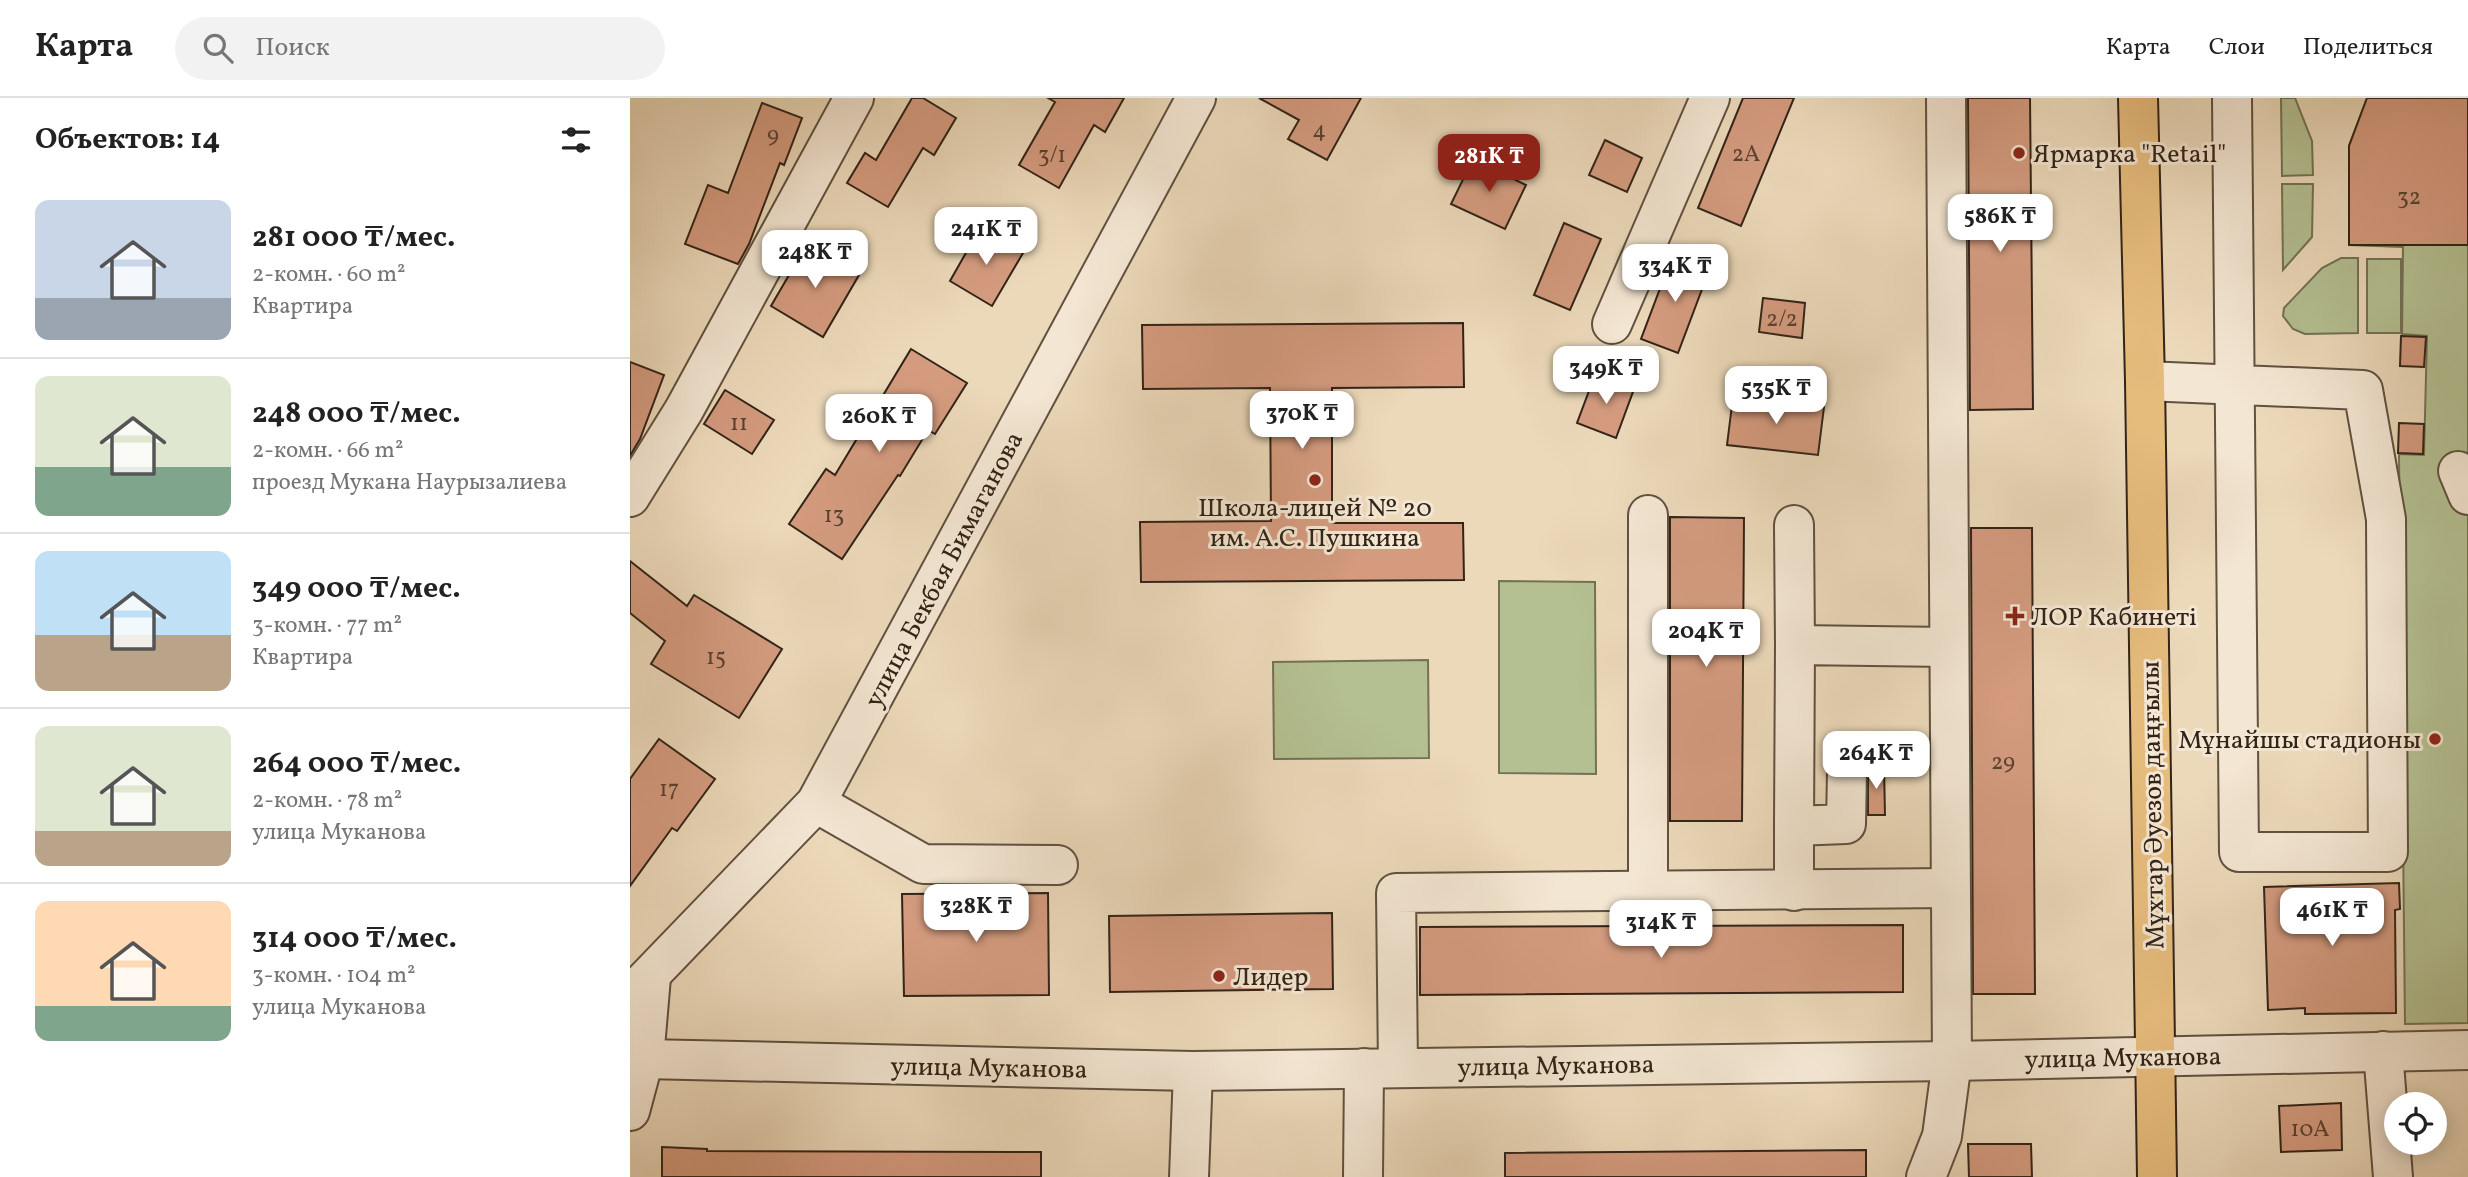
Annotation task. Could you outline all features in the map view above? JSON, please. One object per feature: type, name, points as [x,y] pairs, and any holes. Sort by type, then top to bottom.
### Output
[{"type":"main road","name":"Мұхтар Әуезов даңғылы","points":[[2138,98],[2157,1177]]},
{"type":"street","points":[[630,497],[684,410],[854,98]]},
{"type":"street","name":"улица Бекбая Бимаганова","points":[[640,986],[816,803],[1196,98]]},
{"type":"street","points":[[1612,324],[1710,98]]},
{"type":"street","points":[[1926,1177],[1942,1136],[1952,1061],[1946,98]]},
{"type":"street","points":[[2145,381],[2236,384],[2363,390],[2386,519],[2388,852],[2239,852],[2236,384],[2232,98]]},
{"type":"street","points":[[1648,515],[1648,892]]},
{"type":"street","points":[[1794,525],[1794,891]]},
{"type":"street","points":[[1796,645],[1949,647]]},
{"type":"street","points":[[1794,826],[1846,824],[1847,772]]},
{"type":"street","points":[[816,803],[923,864],[1058,865]]},
{"type":"street","points":[[1363,1177],[1381,1068],[1396,893],[1950,888]]},
{"type":"street","points":[[630,1111],[644,1059],[640,986]]},
{"type":"street","name":"улица Муканова","points":[[644,1059],[1193,1071],[1952,1061],[2468,1050]]},
{"type":"street","points":[[2383,1051],[2393,1177]]},
{"type":"street","points":[[1189,1177],[1193,1071]]},
{"type":"green space","points":[[2281,98],[2295,98],[2312,141],[2313,175],[2282,176]]},
{"type":"green space","name":"Мұнайшы стадионы","points":[[2367,98],[2468,98],[2468,1023],[2405,1024],[2399,454],[2424,455],[2427,336],[2402,334],[2403,247],[2349,245],[2349,146]]},
{"type":"green space","points":[[2282,184],[2313,184],[2312,237],[2283,270]]},
{"type":"green space","points":[[2341,258],[2358,258],[2358,333],[2305,334],[2293,329],[2283,316],[2284,308],[2322,268]]},
{"type":"green space","points":[[2367,259],[2401,259],[2401,333],[2367,333]]},
{"type":"green space","points":[[1499,581],[1595,582],[1596,774],[1499,773]]},
{"type":"green space","points":[[1428,660],[1429,758],[1274,759],[1273,662]]},
{"type":"building","points":[[912,98],[923,98],[956,118],[934,155],[923,148],[888,207],[847,183],[865,153],[876,160]]},
{"type":"building","points":[[1048,98],[1124,98],[1105,132],[1094,125],[1059,188],[1019,165],[1055,102]]},
{"type":"building","points":[[1259,98],[1361,98],[1327,160],[1288,139],[1299,120]]},
{"type":"building","points":[[1743,98],[1794,98],[1741,226],[1698,208]]},
{"type":"building","points":[[1968,98],[2030,98],[2033,409],[1970,410]]},
{"type":"building","points":[[2367,98],[2468,98],[2468,245],[2349,245],[2349,146]]},
{"type":"building","points":[[762,103],[802,118],[784,165],[780,163],[749,244],[738,264],[685,244],[708,185],[728,193]]},
{"type":"building","points":[[1605,140],[1642,158],[1627,192],[1589,175]]},
{"type":"building","points":[[1473,159],[1526,185],[1505,229],[1451,204]]},
{"type":"building","points":[[1564,223],[1601,239],[1570,310],[1534,295]]},
{"type":"building","points":[[980,228],[1023,253],[992,306],[950,281]]},
{"type":"building","points":[[807,244],[859,275],[823,337],[771,306]]},
{"type":"building","points":[[1673,254],[1710,268],[1678,353],[1641,339]]},
{"type":"building","points":[[1763,298],[1805,303],[1802,338],[1759,332]]},
{"type":"building","name":"Школа-лицей № 20 им. А.С. Пушкина","points":[[1463,323],[1464,387],[1332,388],[1332,523],[1463,523],[1464,580],[1141,582],[1140,522],[1271,521],[1270,388],[1143,389],[1142,325]]},
{"type":"building","points":[[2401,336],[2426,337],[2424,367],[2400,366]]},
{"type":"building","points":[[911,349],[967,383],[935,434],[928,430],[900,476],[898,475],[842,559],[789,524],[826,469],[835,475]]},
{"type":"building","points":[[630,362],[664,375],[640,439],[630,456]]},
{"type":"building","points":[[1595,375],[1634,389],[1616,438],[1577,423]]},
{"type":"building","points":[[725,390],[774,420],[752,454],[704,424]]},
{"type":"building","points":[[1733,397],[1824,407],[1818,455],[1727,445]]},
{"type":"building","points":[[2399,423],[2424,424],[2423,454],[2398,453]]},
{"type":"building","points":[[1670,517],[1744,518],[1742,821],[1670,821]]},
{"type":"building","points":[[1971,528],[2032,528],[2035,994],[1973,994]]},
{"type":"building","points":[[630,561],[687,606],[694,595],[782,649],[739,718],[651,664],[665,641],[630,613]]},
{"type":"building","points":[[659,739],[715,779],[677,831],[672,828],[630,886],[630,779]]},
{"type":"building","points":[[1868,767],[1884,767],[1885,815],[1868,815]]},
{"type":"building","points":[[2399,883],[2400,909],[2395,910],[2396,1013],[2305,1014],[2305,1008],[2268,1010],[2264,887]]},
{"type":"building","points":[[1048,893],[1049,995],[904,996],[902,894]]},
{"type":"building","points":[[1332,913],[1333,989],[1110,992],[1109,916]]},
{"type":"building","points":[[1903,925],[1903,992],[1420,995],[1420,927]]},
{"type":"building","points":[[2341,1103],[2342,1150],[2281,1152],[2279,1106]]},
{"type":"building","points":[[1968,1144],[2031,1144],[2032,1177],[1969,1177]]},
{"type":"building","points":[[662,1147],[707,1151],[1041,1152],[1041,1177],[662,1177]]},
{"type":"building","points":[[1866,1150],[1866,1177],[1505,1177],[1505,1153]]},
{"type":"place","name":"Ярмарка \"Retail\"","points":[[2019,153]]},
{"type":"place","name":"Школа-лицей № 20 им. А.С. Пушкина","points":[[1315,480]]},
{"type":"place","name":"ЛОР Кабинетi","points":[[2015,616]]},
{"type":"place","name":"Мұнайшы стадионы","points":[[2435,739]]},
{"type":"place","name":"Лидер","points":[[1219,976]]}]
